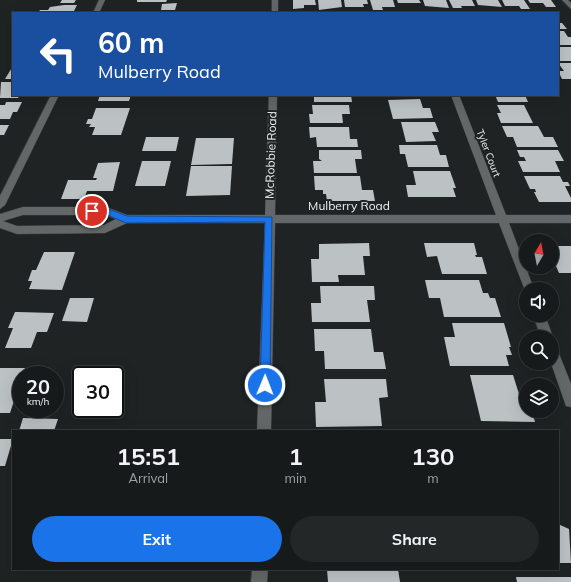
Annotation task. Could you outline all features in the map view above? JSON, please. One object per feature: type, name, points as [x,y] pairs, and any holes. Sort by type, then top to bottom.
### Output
[{"type":"street","points":[[96,12],[102,0]]},
{"type":"street","points":[[275,0],[275,12]]},
{"type":"street","points":[[566,0],[571,7]]},
{"type":"street","points":[[0,205],[54,96]]},
{"type":"street","name":"McRobbie Road","points":[[264,430],[273,96]]},
{"type":"street","name":"Tyler Court","points":[[455,96],[526,282]]},
{"type":"street","name":"Mulberry Road","points":[[0,218],[23,211],[106,211],[126,220]]},
{"type":"street","name":"Mulberry Road","points":[[0,224],[16,230],[105,229],[126,220],[571,219]]},
{"type":"street","points":[[559,369],[571,401]]},
{"type":"street","points":[[260,570],[260,582]]},
{"type":"building","points":[[62,0],[76,0],[74,3],[60,3]]},
{"type":"building","points":[[137,0],[167,0],[166,2],[137,2]]},
{"type":"building","points":[[293,0],[315,0],[316,5],[304,5],[304,8],[293,9]]},
{"type":"building","points":[[318,0],[341,0],[342,7],[319,10]]},
{"type":"building","points":[[344,0],[367,0],[368,4],[363,4],[364,7],[345,7]]},
{"type":"building","points":[[370,0],[393,0],[395,7],[382,7],[383,10],[373,10]]},
{"type":"building","points":[[397,0],[419,0],[421,3],[398,3]]},
{"type":"building","points":[[423,0],[446,0],[449,8],[425,6]]},
{"type":"building","points":[[449,0],[472,0],[475,6],[461,6],[462,8],[453,8]]},
{"type":"building","points":[[476,0],[498,0],[502,7],[478,5]]},
{"type":"building","points":[[502,0],[524,0],[530,9],[521,9],[519,6],[505,6]]},
{"type":"building","points":[[528,0],[551,0],[556,7],[546,7],[543,3],[530,3]]},
{"type":"building","points":[[177,3],[175,10],[161,10],[162,4]]},
{"type":"building","points":[[77,5],[74,11],[70,12],[39,12],[40,10],[48,10],[50,7]]},
{"type":"building","points":[[559,23],[562,23],[567,29],[559,29]]},
{"type":"building","points":[[559,31],[564,31],[568,37],[571,37],[571,45],[559,45]]},
{"type":"building","points":[[559,47],[571,47],[571,61],[559,61]]},
{"type":"building","points":[[559,63],[571,63],[571,79],[562,79],[559,71],[564,71]]},
{"type":"building","points":[[12,68],[12,79],[5,79]]},
{"type":"building","points":[[1,82],[12,82],[12,96],[19,96],[18,98],[0,98]]},
{"type":"building","points":[[100,96],[131,96],[129,101],[98,101]]},
{"type":"building","points":[[314,96],[351,96],[352,102],[314,102]]},
{"type":"building","points":[[394,96],[428,97],[394,97]]},
{"type":"building","points":[[495,96],[525,96],[528,102],[498,102]]},
{"type":"building","points":[[420,99],[423,108],[430,108],[433,118],[393,119],[388,100]]},
{"type":"building","points":[[6,102],[22,102],[17,112],[13,112],[10,119],[0,119],[0,105],[5,105]]},
{"type":"building","points":[[312,105],[349,105],[350,114],[342,114],[343,123],[310,123],[309,114],[313,114]]},
{"type":"building","points":[[497,105],[524,105],[533,123],[501,123],[497,113],[501,113]]},
{"type":"building","points":[[96,108],[130,108],[121,135],[92,135],[95,127],[89,127],[91,124],[86,124],[88,119],[92,119]]},
{"type":"building","points":[[401,122],[435,122],[439,132],[432,132],[436,141],[406,142]]},
{"type":"building","points":[[0,125],[9,125],[4,135],[0,135]]},
{"type":"building","points":[[502,126],[538,126],[544,137],[553,137],[558,147],[517,147],[513,137],[507,137]]},
{"type":"building","points":[[309,127],[349,127],[350,139],[357,139],[358,147],[317,147],[316,137],[310,138]]},
{"type":"building","points":[[146,137],[179,137],[176,151],[142,151]]},
{"type":"building","points":[[196,138],[234,138],[232,164],[191,165]]},
{"type":"building","points":[[399,145],[437,145],[440,155],[446,155],[449,167],[408,167],[405,154],[400,154]]},
{"type":"building","points":[[319,150],[361,150],[362,159],[355,159],[357,173],[314,173],[313,161],[322,161],[319,159]]},
{"type":"building","points":[[517,150],[558,150],[564,161],[555,161],[560,172],[523,172],[518,161],[526,161],[524,157],[520,157]]},
{"type":"building","points":[[142,161],[171,161],[165,186],[135,186]]},
{"type":"building","points":[[120,162],[113,191],[87,191],[84,199],[61,199],[68,180],[96,180],[97,178],[93,178],[98,163]]},
{"type":"building","points":[[191,166],[232,166],[230,195],[186,196]]},
{"type":"building","points":[[413,171],[450,171],[456,188],[453,188],[456,197],[408,197],[406,185],[416,185]]},
{"type":"building","points":[[314,176],[360,176],[362,190],[373,190],[375,201],[327,201],[326,194],[323,194],[323,190],[315,190]]},
{"type":"building","points":[[524,176],[560,176],[563,182],[568,182],[570,186],[565,186],[571,198],[571,202],[539,202],[534,192],[536,192],[535,189],[530,189]]},
{"type":"building","points":[[369,243],[370,256],[363,256],[365,275],[338,275],[339,282],[312,282],[311,259],[319,259],[319,244]]},
{"type":"building","points":[[424,243],[474,243],[477,255],[475,255],[476,257],[482,257],[487,274],[442,274],[437,256],[427,257]]},
{"type":"building","points":[[559,246],[571,246],[571,273],[559,273]]},
{"type":"building","points":[[44,252],[75,252],[62,290],[29,289],[32,281],[28,281],[32,270],[36,270]]},
{"type":"building","points":[[425,280],[479,280],[483,293],[488,293],[490,298],[495,298],[501,317],[444,317],[440,298],[429,298]]},
{"type":"building","points":[[320,286],[374,286],[375,300],[367,300],[370,322],[312,322],[311,303],[321,303]]},
{"type":"building","points":[[70,298],[94,298],[87,322],[62,321]]},
{"type":"building","points":[[15,312],[54,313],[47,332],[37,332],[31,348],[5,348],[13,328],[8,328]]},
{"type":"building","points":[[452,323],[504,323],[512,355],[506,355],[509,366],[450,366],[444,337],[455,337]]},
{"type":"building","points":[[314,329],[371,329],[374,352],[383,352],[386,369],[325,369],[324,351],[315,351]]},
{"type":"building","points":[[0,368],[12,368],[12,407],[10,413],[0,413]]},
{"type":"building","points":[[470,375],[513,375],[519,394],[519,418],[534,418],[535,422],[481,421]]},
{"type":"building","points":[[324,379],[386,379],[388,397],[379,398],[382,426],[316,427],[315,402],[326,402]]},
{"type":"building","points":[[23,418],[58,419],[54,430],[19,430]]},
{"type":"building","points":[[0,439],[12,439],[5,466],[0,466]]},
{"type":"building","points":[[559,524],[569,529],[571,563],[559,563]]},
{"type":"building","points":[[327,570],[398,570],[400,582],[328,582]]},
{"type":"building","points":[[516,577],[571,577],[571,582],[517,582]]},
{"type":"route","points":[[92,211],[106,211],[126,220],[269,219],[265,385]]}]
